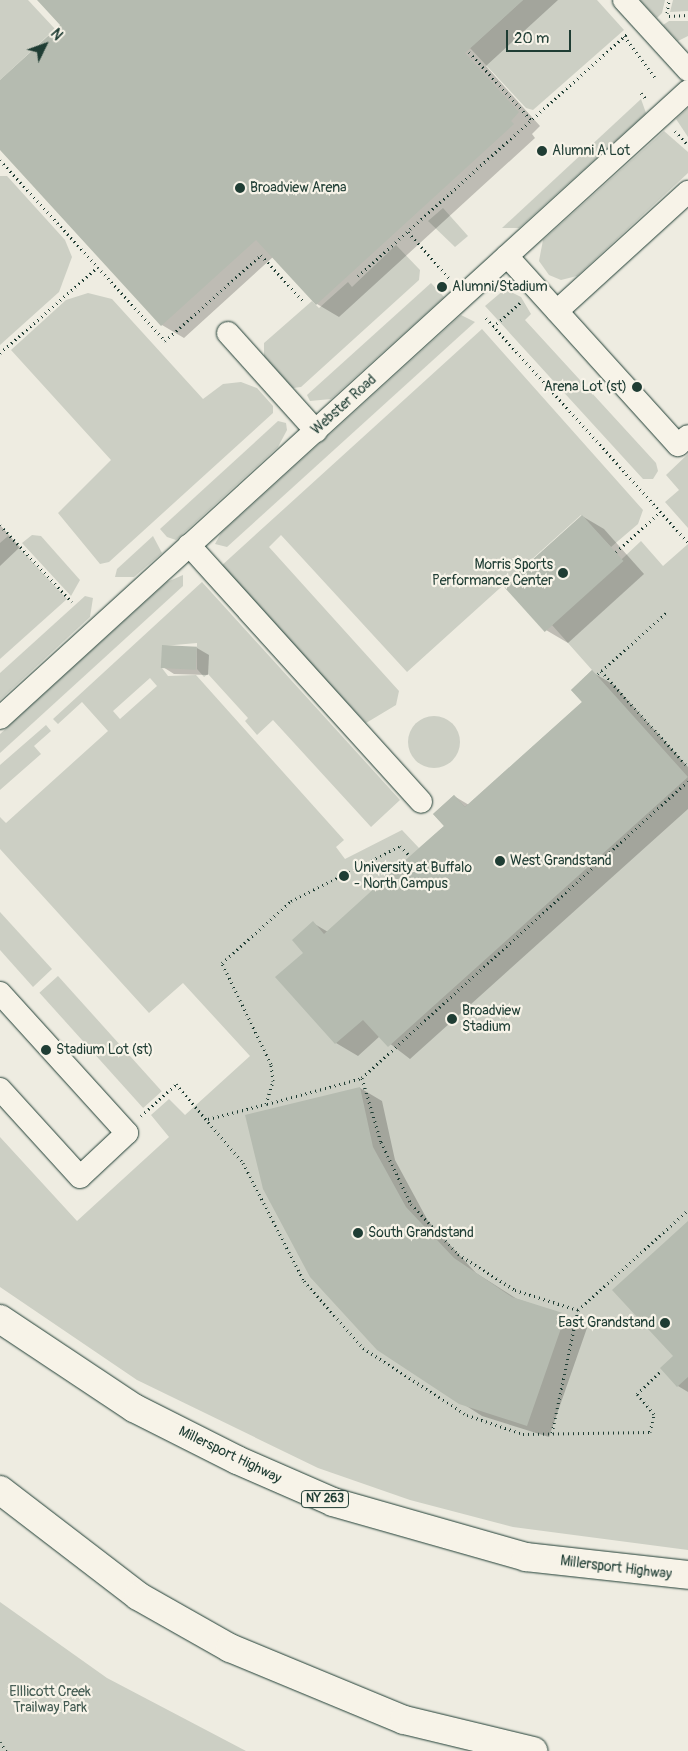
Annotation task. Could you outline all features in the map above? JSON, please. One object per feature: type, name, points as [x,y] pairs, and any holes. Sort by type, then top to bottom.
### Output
[{"type":"main road","name":"Millersport Highway","points":[[0,1319],[134,1408],[237,1460],[333,1502],[526,1557],[688,1575]]},
{"type":"main road","points":[[0,1490],[138,1596],[230,1648],[404,1720],[533,1751]]},
{"type":"street","points":[[624,0],[688,70]]},
{"type":"street","name":"Webster Road","points":[[0,718],[688,91]]},
{"type":"street","points":[[557,311],[688,192]]},
{"type":"street","points":[[507,256],[678,445],[688,436]]},
{"type":"street","points":[[228,333],[316,430]]},
{"type":"street","points":[[189,545],[421,802]]},
{"type":"street","points":[[0,993],[125,1131],[80,1177],[0,1089]]},
{"type":"path","points":[[670,0],[666,16],[688,15]]},
{"type":"path","points":[[358,276],[629,31]]},
{"type":"path","points":[[624,36],[656,79]]},
{"type":"path","points":[[469,52],[531,120]]},
{"type":"path","points":[[0,160],[165,341],[261,254],[303,301]]},
{"type":"path","points":[[408,232],[464,295]]},
{"type":"path","points":[[0,353],[98,267]]},
{"type":"path","points":[[493,327],[526,296]]},
{"type":"path","points":[[486,318],[688,542]]},
{"type":"path","points":[[616,552],[660,512]]},
{"type":"path","points":[[0,525],[72,602]]},
{"type":"path","points":[[667,612],[599,673],[688,767]]},
{"type":"path","points":[[208,1119],[362,1078],[688,781]]},
{"type":"path","points":[[266,1104],[272,1089],[270,1064],[222,963],[291,901],[400,846],[410,856]]},
{"type":"path","points":[[362,1078],[394,1173],[433,1230],[458,1254],[515,1290],[578,1310]]},
{"type":"path","points":[[125,1131],[176,1084],[208,1119],[243,1163],[304,1281],[363,1348],[467,1415],[522,1434],[650,1432],[654,1414],[637,1394],[660,1372]]},
{"type":"path","points":[[552,1433],[578,1310],[688,1210]]},
{"type":"path","points":[[0,1742],[6,1751]]},
{"type":"green space","points":[[0,0],[28,0],[55,29],[0,80]]},
{"type":"green space","points":[[523,0],[597,0],[624,30],[533,110],[526,108],[470,48]]},
{"type":"green space","points":[[640,0],[665,0],[662,13],[657,18]]},
{"type":"green space","points":[[673,0],[688,0],[688,11],[670,12]]},
{"type":"green space","points":[[669,21],[688,21],[688,36],[678,41],[663,25]]},
{"type":"green space","points":[[641,99],[646,113],[519,228],[502,228]]},
{"type":"green space","points":[[688,108],[688,137],[676,119]]},
{"type":"green space","points":[[664,131],[688,152],[688,173],[577,276],[561,280],[549,275],[539,261],[543,240]]},
{"type":"green space","points":[[0,176],[7,176],[65,240],[72,257],[59,292],[0,345]]},
{"type":"green space","points":[[443,208],[468,236],[455,247],[428,221]]},
{"type":"green space","points":[[396,245],[420,270],[419,280],[301,387],[293,388],[264,356],[264,343],[312,301],[319,308],[348,282],[352,287]]},
{"type":"green space","points":[[431,283],[444,297],[331,399],[310,401],[307,395]]},
{"type":"green space","points":[[505,289],[521,297],[531,314],[525,320],[656,463],[658,471],[653,479],[643,479],[485,306]]},
{"type":"green space","points":[[88,293],[112,299],[203,399],[223,384],[241,382],[257,388],[273,406],[273,413],[109,562],[100,564],[58,513],[111,460],[11,350],[66,300]]},
{"type":"green space","points":[[461,315],[475,322],[227,547],[215,544],[221,533]]},
{"type":"green space","points":[[482,329],[643,510],[638,524],[611,547],[581,515],[407,672],[281,535],[269,547],[399,691],[396,705],[366,723],[220,567]]},
{"type":"green space","points":[[278,421],[286,423],[287,430],[278,447],[176,540],[167,537],[160,529]]},
{"type":"green space","points":[[688,454],[688,528],[665,502],[679,490],[666,475]]},
{"type":"green space","points":[[32,535],[41,536],[80,580],[71,596],[22,543]]},
{"type":"green space","points":[[8,536],[67,599],[0,659],[0,543]]},
{"type":"green space","points":[[153,536],[162,553],[134,577],[115,577],[117,569]]},
{"type":"green space","name":"Broadview Stadium","points":[[641,541],[663,566],[688,544],[688,1550],[513,1527],[410,1500],[318,1468],[137,1380],[0,1287],[0,1137],[77,1221],[169,1137],[151,1115],[169,1099],[185,1115],[250,1056],[183,983],[149,1013],[0,849],[0,817],[6,823],[108,731],[82,702],[58,724],[53,719],[202,582],[400,800],[371,827],[273,720],[257,735],[245,721],[248,718],[208,674],[204,677],[197,669],[197,643],[163,646],[162,668],[168,676],[196,675],[344,840],[336,847],[345,859],[402,830],[419,848],[444,826],[433,814],[454,795],[465,807],[582,702],[571,690],[592,670],[552,625]],"holes":[[[150,678],[157,686],[120,719],[113,711]]]},
{"type":"green space","points":[[183,575],[183,586],[0,753],[0,734],[167,582]]},
{"type":"green space","points":[[85,596],[93,598],[90,617],[0,700],[0,673]]},
{"type":"green space","points":[[434,716],[448,720],[456,728],[460,742],[456,756],[448,764],[434,768],[420,764],[412,756],[408,742],[412,728],[420,720]]},
{"type":"green space","points":[[46,725],[51,731],[34,746],[41,754],[0,790],[0,765]]},
{"type":"green space","points":[[0,912],[52,969],[33,987],[0,950]]},
{"type":"green space","points":[[58,976],[162,1091],[143,1108],[39,993]]},
{"type":"green space","name":"Elllicott Creek Trailway Park","points":[[0,1602],[107,1678],[246,1751],[0,1751]]},
{"type":"building","name":"Broadview Arena","points":[[37,0],[523,0],[465,53],[519,112],[511,121],[514,124],[316,305],[256,240],[161,326],[0,150],[0,80],[60,25]]},
{"type":"building","name":"Morris Sports Performance Center","points":[[582,515],[623,561],[545,632],[503,586]]},
{"type":"building","points":[[162,645],[197,647],[196,670],[161,668]]},
{"type":"building","name":"West Grandstand","points":[[592,670],[688,777],[388,1047],[363,1020],[335,1044],[275,977],[303,953],[292,940],[313,921],[324,934],[444,826],[433,814],[454,795],[465,807],[582,702],[571,690]]},
{"type":"building","name":"South Grandstand","points":[[360,1087],[373,1147],[406,1207],[454,1258],[512,1297],[566,1314],[527,1426],[459,1404],[377,1350],[310,1277],[263,1189],[245,1115]]},
{"type":"building","name":"East Grandstand","points":[[688,1221],[688,1377],[677,1387],[660,1368],[673,1356],[612,1290]]},
{"type":"place","name":"Alumni A Lot","points":[[542,151]]},
{"type":"place","name":"Broadview Arena","points":[[240,188]]},
{"type":"place","name":"Alumni/Stadium","points":[[442,287]]},
{"type":"place","name":"Arena Lot (st)","points":[[637,387]]},
{"type":"place","name":"Morris Sports Performance Center","points":[[563,573]]},
{"type":"place","name":"West Grandstand","points":[[500,861]]},
{"type":"place","name":"University at Buffalo - North Campus","points":[[344,876]]},
{"type":"place","name":"Broadview Stadium","points":[[452,1019]]},
{"type":"place","name":"Stadium Lot (st)","points":[[46,1050]]},
{"type":"place","name":"South Grandstand","points":[[358,1233]]},
{"type":"place","name":"East Grandstand","points":[[665,1323]]}]
